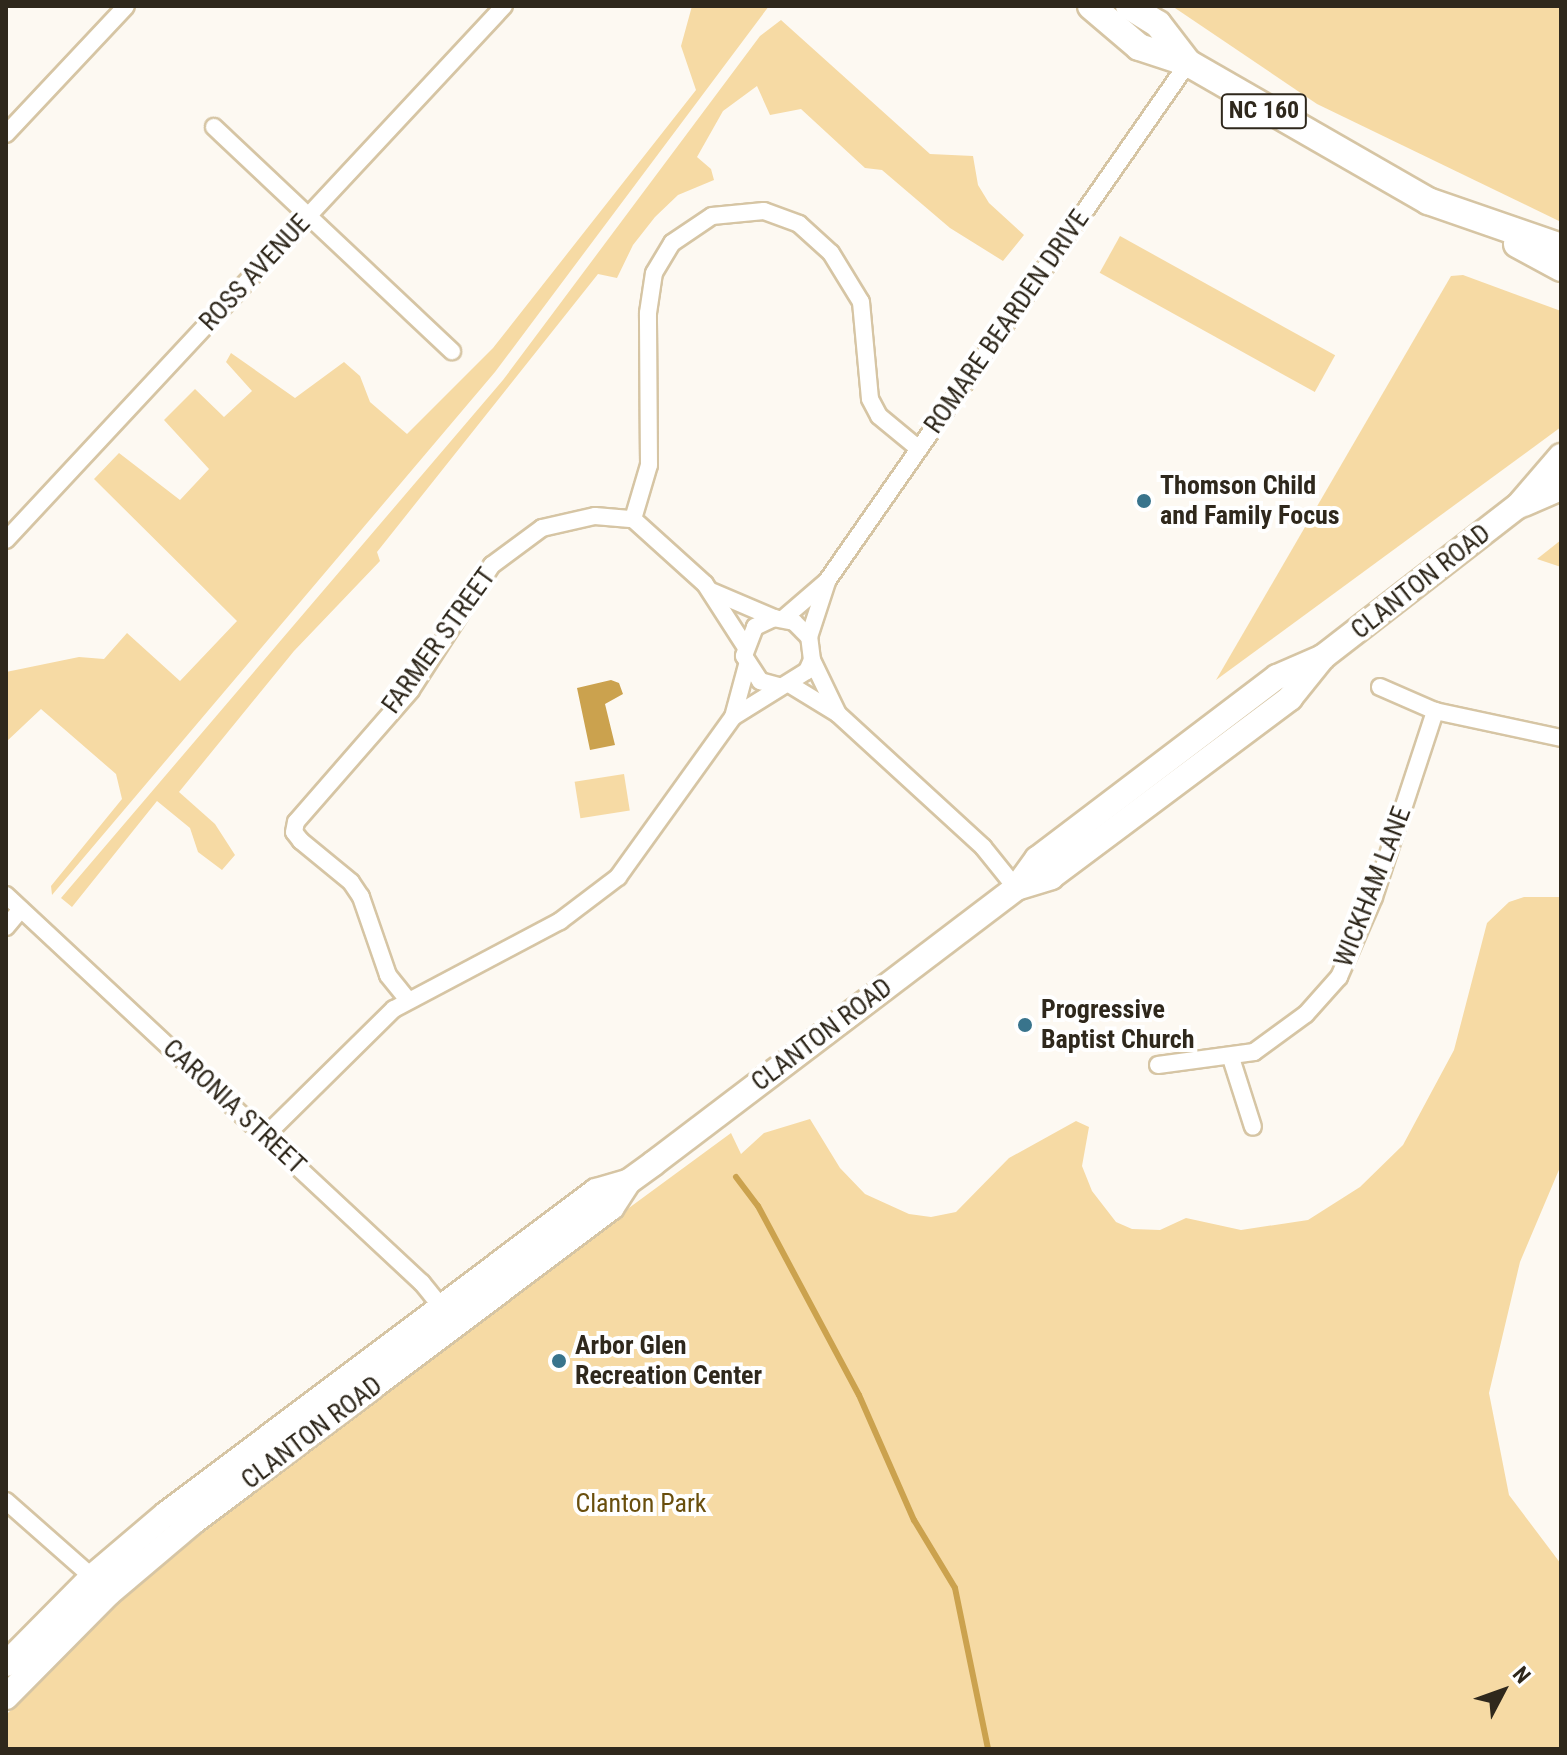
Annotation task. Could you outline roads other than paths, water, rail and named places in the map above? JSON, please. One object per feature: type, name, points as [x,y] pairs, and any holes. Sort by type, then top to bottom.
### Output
[{"type":"main road","name":"NC 160","points":[[1091,6],[1139,47],[1188,63],[1330,149],[1428,201],[1494,228],[1561,247]]},
{"type":"main road","name":"NC 160","points":[[1129,6],[1158,24],[1188,63]]},
{"type":"main road","name":"NC 160","points":[[1494,228],[1561,268]]},
{"type":"main road","name":"CLANTON ROAD","points":[[6,1697],[166,1514],[448,1316],[596,1191],[628,1182],[1016,888],[1051,877],[1290,698],[1323,657],[1518,506],[1561,456]]},
{"type":"main road","name":"CLANTON ROAD","points":[[1518,506],[1561,488]]},
{"type":"main road","name":"CLANTON ROAD","points":[[6,1664],[101,1585]]},
{"type":"street","points":[[6,134],[126,6]]},
{"type":"street","name":"ROSS AVENUE","points":[[6,540],[504,6]]},
{"type":"street","name":"ROMARE BEARDEN DRIVE","points":[[809,637],[827,581],[1188,63]]},
{"type":"street","points":[[214,127],[452,351]]},
{"type":"street","points":[[265,1136],[380,1021],[408,1000],[551,926],[601,892],[666,817],[733,717],[747,665],[745,646],[709,590],[633,519],[649,465],[648,313],[654,273],[685,230],[728,212],[776,215],[799,224],[831,253],[861,302],[870,399],[879,416],[919,449]]},
{"type":"street","name":"FARMER STREET","points":[[408,1000],[388,975],[361,897],[351,882],[301,841],[294,832],[296,822],[411,690],[474,590],[510,546],[542,528],[574,519],[633,519]]},
{"type":"street","name":"ROMARE BEARDEN DRIVE","points":[[779,618],[827,581]]},
{"type":"street","points":[[709,590],[779,618],[809,637],[812,660],[838,714]]},
{"type":"street","points":[[745,646],[755,627],[779,618]]},
{"type":"street","points":[[733,717],[784,685],[812,660]]},
{"type":"street","points":[[747,665],[760,681],[784,685],[838,714],[983,847],[1016,888]]},
{"type":"street","points":[[1380,687],[1435,711],[1561,738]]},
{"type":"street","name":"WICKHAM LANE","points":[[1158,1065],[1231,1058],[1254,1052],[1306,1014],[1339,977],[1374,897],[1435,711]]},
{"type":"street","name":"CARONIA STREET","points":[[6,895],[422,1283],[448,1316]]},
{"type":"street","points":[[6,927],[21,909]]},
{"type":"street","points":[[1231,1058],[1253,1127]]},
{"type":"street","points":[[6,1501],[101,1585]]},
{"type":"waterway","points":[[736,1177],[758,1206],[859,1395],[914,1520],[955,1588],[988,1749]]},
{"type":"place","name":"Thomson Child and Family Focus","points":[[1144,501]]},
{"type":"place","name":"Progressive Baptist Church","points":[[1025,1025]]},
{"type":"place","name":"Arbor Glen Recreation Center","points":[[559,1361]]},
{"type":"park label","name":"Clanton Park","points":[[641,1504]]}]
